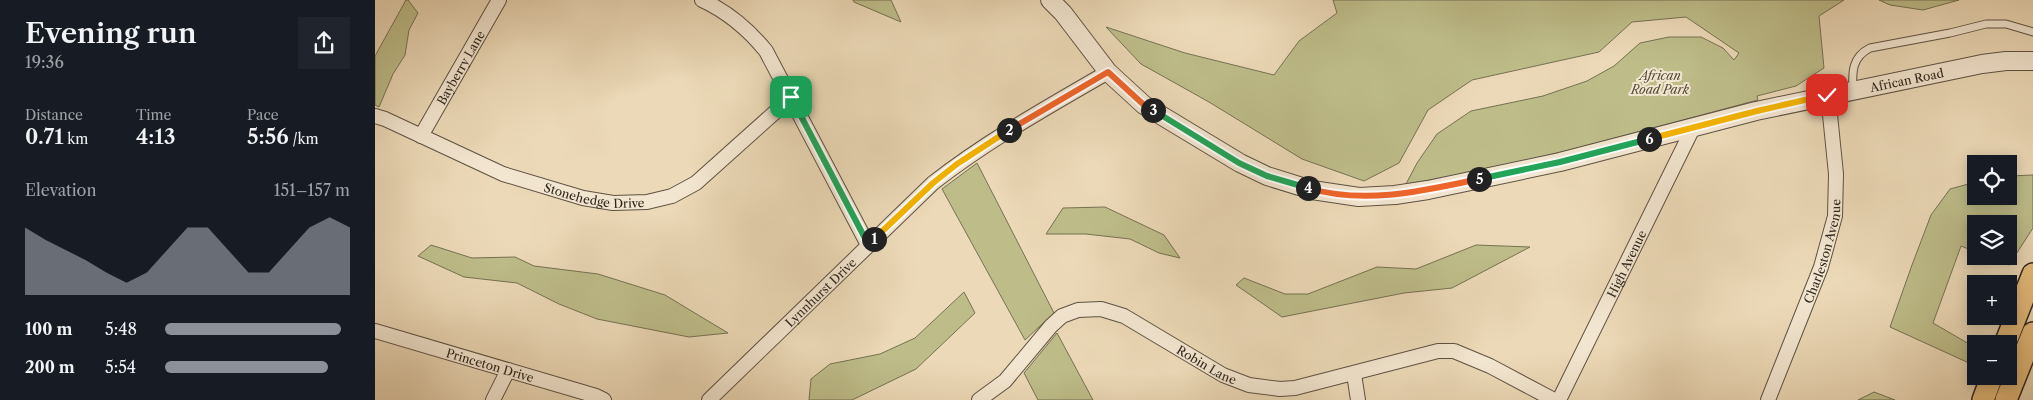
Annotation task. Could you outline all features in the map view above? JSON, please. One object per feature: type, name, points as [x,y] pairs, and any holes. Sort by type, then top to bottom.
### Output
[{"type":"main road","points":[[2009,335],[2033,274]]},
{"type":"main road","points":[[2006,400],[2033,333]]},
{"type":"main road","points":[[1983,400],[1989,385]]},
{"type":"street","name":"Bayberry Lane","points":[[421,136],[499,0]]},
{"type":"street","points":[[702,0],[729,15],[753,35],[767,51],[868,244]]},
{"type":"street","name":"African Road","points":[[1050,0],[1063,13],[1108,72],[1144,105],[1239,163],[1267,176],[1312,190],[1359,197],[1395,195],[1438,188],[1560,162],[1757,111],[1827,95],[1982,64],[2006,61],[2033,61]]},
{"type":"street","name":"Lynnhurst Drive","points":[[714,398],[868,244],[933,183],[957,164],[1017,125],[1108,72]]},
{"type":"street","name":"Charleston Avenue","points":[[1768,400],[1821,267],[1835,216],[1836,174],[1827,95]]},
{"type":"street","name":"Stonehedge Drive","points":[[375,116],[385,118],[503,174],[583,198],[613,203],[647,202],[672,196],[696,182],[791,97]]},
{"type":"street","name":"High Avenue","points":[[1559,400],[1693,128]]},
{"type":"street","name":"Robin Lane","points":[[979,400],[1005,381],[1051,326],[1062,316],[1078,310],[1101,308],[1124,316],[1223,375],[1249,385],[1279,389],[1295,388],[1438,351],[1454,351],[1490,366],[1554,400]]},
{"type":"street","name":"Princeton Drive","points":[[375,331],[596,396],[604,400]]},
{"type":"street","points":[[493,400],[508,370]]},
{"type":"street","points":[[1354,374],[1358,400]]},
{"type":"lane","points":[[1853,90],[1852,72],[1855,60],[1862,52],[1870,48],[1950,33],[1986,24],[2005,24],[2033,32]]},
{"type":"green space","points":[[406,0],[418,13],[409,30],[405,55],[393,74],[379,107],[375,105],[375,56]]},
{"type":"green space","points":[[853,0],[891,0],[901,22],[854,2]]},
{"type":"green space","name":"African Road Park","points":[[1333,0],[1844,0],[1819,16],[1824,68],[1796,86],[1757,96],[1758,100],[1570,150],[1472,173],[1406,184],[1417,163],[1437,134],[1471,111],[1543,96],[1587,81],[1614,66],[1640,43],[1669,37],[1701,37],[1723,48],[1734,60],[1739,53],[1686,17],[1632,22],[1599,52],[1472,80],[1428,110],[1399,163],[1364,181],[1302,159],[1209,102],[1141,64],[1106,27],[1185,53],[1274,75],[1299,41],[1337,13]]},
{"type":"green space","points":[[1879,0],[1959,0],[1923,10],[1890,5]]},
{"type":"green space","points":[[977,163],[1054,313],[1025,340],[942,189]]},
{"type":"green space","points":[[2033,175],[2033,228],[2017,253],[2017,215],[1967,215],[1967,248],[1961,246],[1933,323],[1967,343],[1967,362],[1890,327],[1931,215],[1950,189],[1967,184],[1967,205],[2017,205],[2017,176]]},
{"type":"green space","points":[[1105,207],[1164,235],[1180,258],[1159,253],[1130,239],[1086,234],[1046,234],[1063,208]]},
{"type":"green space","points":[[431,245],[472,258],[515,257],[534,266],[598,274],[665,295],[728,333],[689,337],[597,319],[559,304],[517,283],[464,277],[418,256]]},
{"type":"green space","points":[[1476,245],[1530,247],[1452,288],[1404,293],[1282,317],[1236,285],[1244,278],[1285,294],[1308,294],[1377,267],[1416,269]]},
{"type":"green space","points":[[964,292],[975,313],[916,369],[852,400],[809,400],[811,379],[830,364],[880,354],[915,338]]},
{"type":"green space","points":[[1057,333],[1093,400],[1038,400],[1024,373]]},
{"type":"green space","points":[[1874,392],[1895,400],[1858,400]]},
{"type":"route","points":[[791,97],[868,244],[933,183],[957,164],[1017,125],[1108,72],[1144,105],[1239,163],[1267,176],[1312,190],[1359,197],[1395,195],[1428,190],[1560,162],[1757,111],[1827,95]]}]
